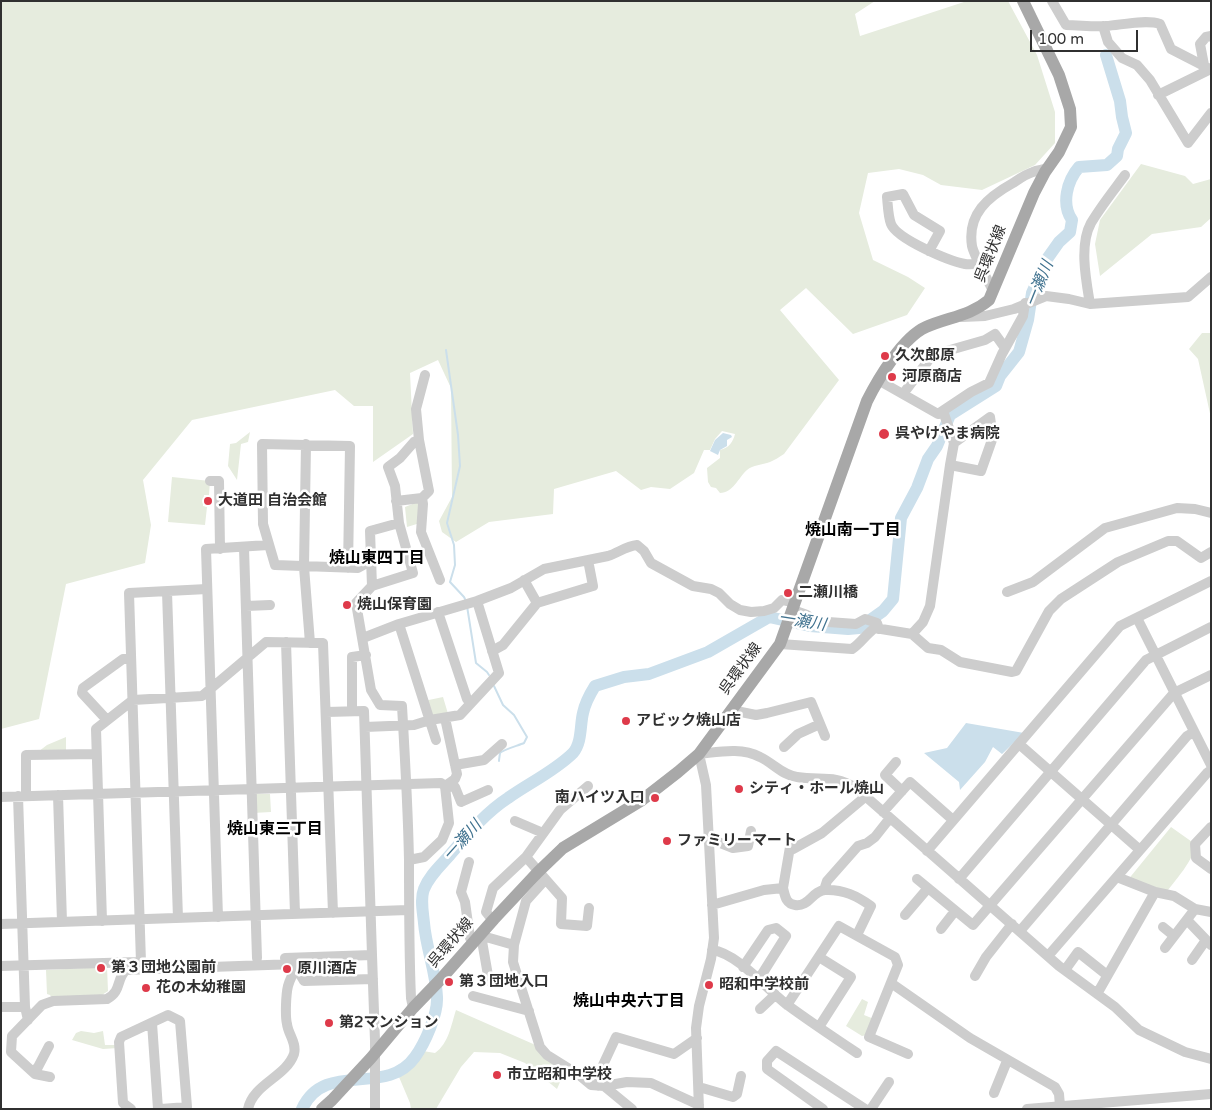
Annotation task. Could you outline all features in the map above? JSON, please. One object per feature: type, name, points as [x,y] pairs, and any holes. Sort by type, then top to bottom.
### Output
[{"type":"main road","name":"呉環状線","points":[[322,1109],[339,1093],[494,919],[541,876],[563,848],[642,800],[699,754],[780,644],[867,401],[878,380],[906,342],[924,328],[979,309],[990,300],[1034,193],[1066,140],[1071,127],[1070,109],[1058,75],[1024,1]]},
{"type":"street","points":[[1052,1],[1066,24],[1103,26],[1139,23],[1160,24],[1171,49],[1208,68]]},
{"type":"street","points":[[1103,26],[1108,42],[1113,49],[1122,58],[1137,65],[1150,80],[1188,143],[1211,113]]},
{"type":"street","points":[[1208,68],[1200,44],[1206,37],[1211,36]]},
{"type":"street","points":[[1158,95],[1208,68]]},
{"type":"street","points":[[994,291],[973,249],[973,225],[980,207],[992,196],[1032,172],[1048,168]]},
{"type":"street","points":[[1090,304],[1084,273],[1086,240],[1090,224],[1125,175]]},
{"type":"street","points":[[929,251],[940,231],[914,215],[903,194],[887,197],[892,225],[900,235],[929,251],[948,259],[967,264],[980,263]]},
{"type":"street","points":[[956,317],[985,316],[1014,309],[1046,296],[1090,304],[1188,297],[1211,277]]},
{"type":"street","points":[[878,380],[938,414],[971,392],[989,383],[1023,316],[1026,303]]},
{"type":"street","points":[[903,394],[931,357],[936,354],[985,340],[995,334],[1006,348]]},
{"type":"street","points":[[396,501],[422,498],[429,492],[419,440],[416,409],[425,375]]},
{"type":"street","points":[[912,634],[923,622],[930,606],[954,443],[943,411]]},
{"type":"street","points":[[950,465],[981,471],[993,437],[990,417],[954,443]]},
{"type":"street","points":[[413,1008],[411,998],[408,910],[409,860],[402,706],[380,705],[371,690],[356,604],[372,586],[413,573],[399,523],[394,486],[388,467],[400,458],[414,442],[419,440]]},
{"type":"street","points":[[348,568],[350,446],[262,444],[263,524],[275,565],[348,568],[358,568],[367,563],[371,564]]},
{"type":"street","points":[[306,444],[304,566],[310,643]]},
{"type":"street","points":[[210,481],[219,481],[220,549]]},
{"type":"street","points":[[422,498],[421,532],[440,580]]},
{"type":"street","points":[[1007,592],[1033,582],[1105,528],[1177,508],[1195,509],[1211,513]]},
{"type":"street","points":[[372,586],[370,531],[399,523]]},
{"type":"street","points":[[780,644],[852,650],[875,628],[912,634],[928,648],[941,650],[960,662],[1012,672],[1016,671],[1049,611],[1080,586],[1118,562],[1168,541],[1177,541],[1201,558],[1211,552]]},
{"type":"street","points":[[218,917],[206,550],[268,545]]},
{"type":"street","points":[[363,638],[399,624],[471,603],[511,588],[544,569],[618,553],[628,546],[637,545],[644,551],[651,563],[693,586],[711,589],[719,593],[730,604],[740,610],[751,612],[764,611],[774,608],[782,600],[814,621],[856,624],[865,619],[877,623],[879,629]]},
{"type":"street","points":[[244,548],[257,958]]},
{"type":"street","points":[[492,651],[503,645],[537,603],[594,586],[588,560]]},
{"type":"street","points":[[524,580],[537,603]]},
{"type":"street","points":[[927,851],[1120,626],[1211,581]]},
{"type":"street","points":[[141,962],[129,593],[207,589]]},
{"type":"street","points":[[168,592],[178,918]]},
{"type":"street","points":[[365,727],[414,725],[460,715],[498,673],[492,651],[471,603]]},
{"type":"street","points":[[246,606],[270,605]]},
{"type":"street","points":[[438,612],[467,699],[471,704]]},
{"type":"street","points":[[1137,618],[1211,765]]},
{"type":"street","points":[[399,624],[436,740]]},
{"type":"street","points":[[959,879],[1146,660],[1211,627]]},
{"type":"street","points":[[102,920],[96,729],[133,700],[202,696],[266,642],[323,643],[333,913]]},
{"type":"street","points":[[286,642],[295,914]]},
{"type":"street","points":[[352,711],[352,657],[366,655]]},
{"type":"street","points":[[107,720],[82,693],[83,688],[123,660],[131,659]]},
{"type":"street","points":[[917,880],[973,925],[1174,693],[1210,676]]},
{"type":"street","points":[[731,710],[756,715],[767,714],[811,702],[825,736]]},
{"type":"street","points":[[326,712],[364,711],[375,1053],[374,1109]]},
{"type":"street","points":[[445,718],[457,774],[455,779],[445,786]]},
{"type":"street","points":[[784,747],[798,734],[820,724]]},
{"type":"street","points":[[976,976],[986,957],[1016,928],[1111,824],[1187,736],[1194,732]]},
{"type":"street","points":[[455,765],[484,760],[502,744]]},
{"type":"street","points":[[1019,744],[1140,850]]},
{"type":"street","points":[[541,876],[526,901],[514,945],[512,962],[540,1047],[547,1055],[591,1084],[601,1086],[627,1082],[651,1083],[699,1107],[697,1038],[699,1006],[712,950],[712,905],[706,785],[699,754],[736,751],[750,753],[761,758],[785,774],[796,777],[845,781],[887,815],[1062,968],[1115,1008],[1139,1030],[1185,1052],[1211,1059]]},
{"type":"street","points":[[28,1020],[25,1007],[22,796],[26,755],[96,754]]},
{"type":"street","points":[[896,762],[885,775],[902,791]]},
{"type":"street","points":[[1048,956],[1206,773],[1211,770]]},
{"type":"street","points":[[824,890],[827,882],[858,846],[868,843],[875,837],[902,791],[910,782],[953,820]]},
{"type":"street","points":[[1,797],[441,784],[455,787],[461,802],[488,790]]},
{"type":"street","points":[[409,860],[424,857],[442,840],[450,823],[445,786]]},
{"type":"street","points":[[494,919],[486,912],[493,888],[526,857],[560,810],[588,786]]},
{"type":"street","points":[[58,795],[62,922]]},
{"type":"street","points":[[857,934],[871,906],[856,896],[844,891],[824,890],[818,892],[806,903],[799,906],[791,905],[786,901],[783,888],[790,848],[793,849],[822,833],[866,797]]},
{"type":"street","points":[[515,821],[543,833]]},
{"type":"street","points":[[1211,827],[1195,844],[1196,858],[1211,869]]},
{"type":"street","points":[[708,838],[733,848],[748,846],[751,831]]},
{"type":"street","points":[[526,857],[562,898],[561,924],[587,929],[589,908]]},
{"type":"street","points":[[468,862],[461,892],[489,981]]},
{"type":"street","points":[[1117,877],[1155,892],[1174,896],[1195,909],[1211,912]]},
{"type":"street","points":[[712,905],[764,890],[783,888]]},
{"type":"street","points":[[905,916],[928,888]]},
{"type":"street","points":[[1097,994],[1155,892]]},
{"type":"street","points":[[1165,948],[1195,909]]},
{"type":"street","points":[[1,924],[408,910]]},
{"type":"street","points":[[941,929],[955,911]]},
{"type":"street","points":[[1187,920],[1208,943],[1192,960]]},
{"type":"street","points":[[787,1005],[839,926],[857,934],[895,957],[898,965],[869,1036],[908,1054]]},
{"type":"street","points":[[1163,927],[1174,936]]},
{"type":"street","points":[[743,967],[768,930],[776,928],[786,936],[759,979]]},
{"type":"street","points":[[477,938],[514,945]]},
{"type":"street","points":[[712,950],[722,951],[759,979],[787,1005],[857,1053]]},
{"type":"street","points":[[1062,968],[1078,952],[1108,975]]},
{"type":"street","points":[[1,966],[372,955]]},
{"type":"street","points":[[819,957],[851,977],[820,1027]]},
{"type":"street","points":[[50,1077],[33,1072],[11,1052],[12,1036],[42,1005],[52,1001],[107,999],[114,995],[122,973],[126,970],[296,964],[296,970],[288,986],[286,1024],[295,1046],[294,1054],[285,1066],[255,1093],[250,1100],[248,1109]]},
{"type":"street","points":[[296,970],[304,981],[373,979]]},
{"type":"street","points":[[892,983],[970,1038],[1055,1087],[1059,1094],[1060,1106]]},
{"type":"street","points":[[760,1009],[775,995]]},
{"type":"street","points":[[473,996],[529,1011]]},
{"type":"street","points":[[1,1007],[25,1007]]},
{"type":"street","points":[[131,1109],[123,1103],[119,1042],[121,1037],[168,1015],[180,1020],[187,1107],[159,1109],[152,1023]]},
{"type":"street","points":[[1,1033],[12,1036]]},
{"type":"street","points":[[601,1086],[603,1065],[616,1037],[674,1054],[697,1038]]},
{"type":"street","points":[[33,1072],[48,1046]]},
{"type":"street","points":[[823,1109],[767,1069],[767,1061],[776,1051],[865,1109]]},
{"type":"street","points":[[994,1093],[1007,1061]]},
{"type":"street","points":[[699,1087],[733,1097],[737,1094],[741,1076]]},
{"type":"street","points":[[871,1109],[889,1082]]},
{"type":"street","points":[[601,1086],[632,1109]]},
{"type":"street","points":[[1027,1109],[1211,1094]]},
{"type":"shaded area","points":[[1,1],[875,1],[855,14],[860,36],[967,1],[1008,1],[1037,55],[1055,112],[1055,143],[1035,165],[982,190],[941,185],[923,175],[899,169],[868,173],[859,213],[873,260],[908,277],[925,288],[907,315],[853,334],[806,288],[780,310],[839,380],[784,454],[770,462],[749,468],[732,488],[725,492],[720,493],[716,488],[711,487],[708,482],[707,468],[720,458],[720,450],[728,446],[733,440],[735,434],[722,431],[715,439],[710,450],[704,450],[694,473],[670,489],[651,487],[641,490],[616,471],[554,489],[553,514],[489,522],[456,542],[442,532],[439,521],[452,497],[451,388],[438,360],[410,373],[413,434],[373,462],[373,406],[354,406],[335,390],[192,420],[143,480],[151,525],[145,563],[66,584],[39,719],[1,729]]},
{"type":"shaded area","points":[[1141,164],[1185,176],[1193,184],[1211,179],[1211,218],[1201,227],[1152,234],[1100,276],[1095,244],[1100,220]]},
{"type":"shaded area","points":[[1202,333],[1211,333],[1211,418],[1198,359],[1189,349]]},
{"type":"shaded area","points":[[250,432],[248,442],[241,444],[237,480],[228,466],[230,444],[236,443]]},
{"type":"shaded area","points":[[172,477],[210,481],[209,495],[204,495],[203,506],[207,507],[205,525],[168,522]]},
{"type":"shaded area","points":[[420,501],[420,523],[407,527],[405,507]]},
{"type":"shaded area","points":[[443,697],[449,717],[430,720],[424,701]]},
{"type":"shaded area","points":[[66,737],[66,754],[34,755],[47,745]]},
{"type":"shaded area","points":[[252,794],[270,794],[271,812],[253,813]]},
{"type":"shaded area","points":[[1171,827],[1195,844],[1188,863],[1165,894],[1127,881]]},
{"type":"shaded area","points":[[107,967],[108,991],[99,997],[52,998],[47,994],[46,970]]},
{"type":"shaded area","points":[[862,999],[868,1002],[864,1015],[874,1019],[867,1035],[862,1036],[846,1026]]},
{"type":"shaded area","points":[[456,1010],[540,1047],[566,1068],[557,1089],[525,1063],[500,1053],[474,1052],[461,1067],[436,1109],[411,1109],[399,1077],[412,1068],[423,1051],[435,1053],[440,1049],[449,1033]]},
{"type":"shaded area","points":[[81,1031],[94,1033],[103,1031],[105,1045],[118,1045],[118,1048],[103,1049],[72,1040],[76,1033]]},
{"type":"water","points":[[723,433],[732,437],[727,440],[727,446],[720,450],[718,455],[710,451],[715,440]]},
{"type":"water","points":[[966,723],[1024,733],[1002,754],[993,747],[985,762],[960,790],[959,782],[924,753],[947,748]]},
{"type":"waterway","name":"一瀬川","points":[[302,1109],[312,1094],[325,1086],[340,1081],[388,1075],[403,1069],[415,1057],[430,1028],[437,1004],[433,969],[425,932],[422,897],[426,884],[435,871],[492,810],[516,792],[558,766],[573,753],[578,744],[585,706],[595,686],[624,677],[649,674],[708,652],[769,617],[810,626],[859,628],[883,611],[893,599],[901,518],[917,488],[928,459],[937,446],[950,415],[996,386],[1000,376],[1019,352],[1028,320],[1032,293],[1047,259],[1059,242],[1070,232],[1072,220],[1066,200],[1071,179],[1079,167],[1107,165],[1117,156],[1118,149],[1126,133],[1120,101],[1106,55]]},
{"type":"waterway","points":[[446,350],[458,435],[460,466],[447,523],[454,545],[455,565],[450,582],[465,599]]},
{"type":"waterway","points":[[467,606],[476,663],[489,675]]},
{"type":"waterway","points":[[494,686],[503,705],[514,715],[527,737],[524,743],[500,753],[499,761]]},
{"type":"place","name":"久次郎原","points":[[885,356]]},
{"type":"place","name":"河原商店","points":[[892,377]]},
{"type":"place","name":"呉やけやま病院","points":[[884,434]]},
{"type":"place","name":"大道田 自治会館","points":[[208,501]]},
{"type":"place","name":"二瀬川橋","points":[[788,593]]},
{"type":"place","name":"焼山保育園","points":[[347,605]]},
{"type":"place","name":"アビック焼山店","points":[[626,721]]},
{"type":"place","name":"シティ・ホール焼山","points":[[739,789]]},
{"type":"place","name":"南ハイツ入口","points":[[655,798]]},
{"type":"place","name":"ファミリーマート","points":[[667,841]]},
{"type":"place","name":"第３団地公園前","points":[[101,968]]},
{"type":"place","name":"原川酒店","points":[[287,969]]},
{"type":"place","name":"第３団地入口","points":[[449,982]]},
{"type":"place","name":"昭和中学校前","points":[[709,985]]},
{"type":"place","name":"花の木幼稚園","points":[[146,988]]},
{"type":"place","name":"第2マンション","points":[[329,1023]]},
{"type":"place","name":"市立昭和中学校","points":[[497,1075]]},
{"type":"district","name":"焼山南一丁目","points":[[853,531]]},
{"type":"district","name":"焼山東四丁目","points":[[377,559]]},
{"type":"district","name":"焼山東三丁目","points":[[275,830]]},
{"type":"district","name":"焼山中央六丁目","points":[[629,1002]]}]
